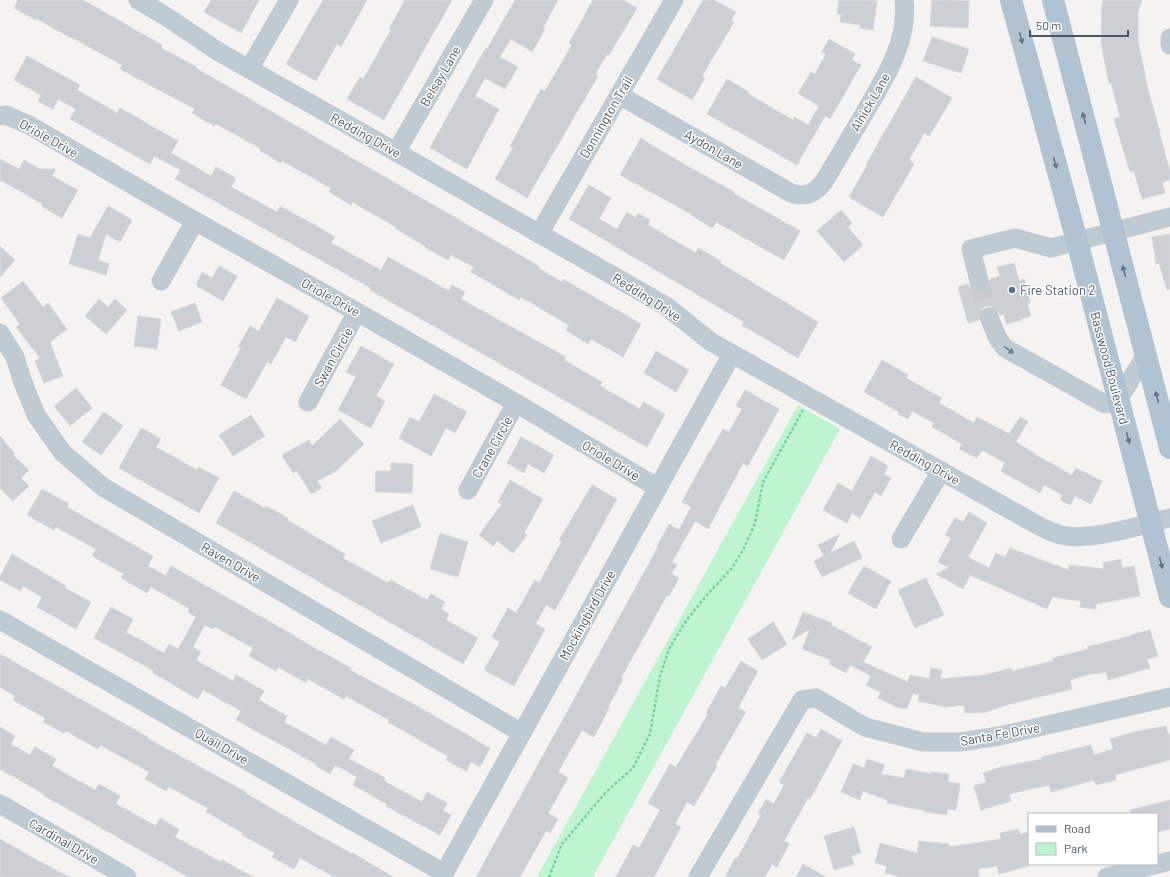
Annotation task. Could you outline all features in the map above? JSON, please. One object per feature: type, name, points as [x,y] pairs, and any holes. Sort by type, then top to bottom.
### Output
[{"type":"main road","name":"Basswood Boulevard","points":[[1011,0],[1077,241],[1118,400],[1160,520],[1170,597]]},
{"type":"main road","points":[[1052,0],[1170,448]]},
{"type":"street","name":"Redding Drive","points":[[138,0],[167,17],[219,52],[666,306],[702,336],[732,354],[1029,521],[1062,535],[1092,536],[1160,520]]},
{"type":"street","points":[[249,69],[289,0]]},
{"type":"street","name":"Belsay Lane","points":[[396,152],[484,0]]},
{"type":"street","name":"Donnington Trail","points":[[539,234],[674,0]]},
{"type":"street","name":"Alnick Lane","points":[[810,194],[816,191],[825,180],[891,66],[905,22],[904,0]]},
{"type":"street","points":[[1170,38],[1170,45]]},
{"type":"street","name":"Aydon Lane","points":[[619,95],[791,193],[798,195],[810,194]]},
{"type":"street","name":"Oriole Drive","points":[[0,116],[6,115],[29,125],[516,403],[658,488]]},
{"type":"street","points":[[979,281],[971,249],[1015,238],[1051,248],[1170,217]]},
{"type":"street","points":[[161,281],[195,221]]},
{"type":"street","name":"Swan Circle","points":[[308,402],[357,312]]},
{"type":"street","points":[[989,317],[998,339],[1009,351],[1107,404],[1118,400],[1146,355]]},
{"type":"street","name":"Raven Drive","points":[[0,333],[15,357],[22,380],[36,415],[63,453],[103,487],[522,733]]},
{"type":"street","name":"Mockingbird Drive","points":[[443,875],[732,354]]},
{"type":"street","name":"Crane Circle","points":[[468,490],[516,403]]},
{"type":"street","points":[[901,539],[941,471]]},
{"type":"street","name":"Quail Drive","points":[[0,620],[443,875]]},
{"type":"street","name":"Santa Fe Drive","points":[[698,877],[802,700],[816,698],[865,727],[923,742],[961,742],[999,736],[1170,696]]},
{"type":"street","name":"Cardinal Drive","points":[[0,804],[128,877]]},
{"type":"street","points":[[1158,864],[1170,861]]},
{"type":"street","points":[[1107,877],[1154,865]]},
{"type":"path","points":[[548,877],[562,844],[606,792],[633,768],[650,734],[660,676],[669,649],[686,621],[706,596],[732,568],[744,548],[755,523],[763,482],[810,397]]},
{"type":"green space","points":[[798,405],[840,429],[593,877],[537,877]]},
{"type":"building","points":[[18,0],[83,0],[162,45],[161,48],[197,67],[196,68],[539,266],[538,268],[562,282],[563,279],[641,324],[623,357],[591,339],[588,344],[566,330],[569,325],[521,297],[519,300],[471,272],[474,267],[451,255],[448,260],[426,248],[395,228],[396,227],[352,202],[351,205],[329,192],[331,188],[282,161],[281,163],[259,150],[260,148],[216,124],[214,126],[192,113],[195,109],[120,69],[122,65],[14,8]]},
{"type":"building","points":[[211,0],[259,0],[241,33],[204,12]]},
{"type":"building","points":[[323,0],[367,0],[341,47],[337,44],[316,81],[286,64]]},
{"type":"building","points":[[405,0],[452,0],[384,120],[347,99],[360,77],[363,79],[391,30],[389,29]]},
{"type":"building","points":[[515,0],[558,0],[543,28],[545,29],[532,52],[511,39],[500,57],[518,67],[505,89],[485,78],[475,96],[499,109],[467,169],[430,148],[473,70],[486,48],[487,49]]},
{"type":"building","points":[[593,0],[623,0],[637,8],[609,55],[607,54],[595,75],[598,76],[527,198],[495,179],[513,148],[510,146],[541,89],[545,91],[572,45],[569,43]]},
{"type":"building","points":[[703,0],[714,0],[736,12],[731,20],[734,22],[702,76],[705,78],[692,100],[657,79]]},
{"type":"building","points":[[839,0],[877,1],[873,30],[860,28],[861,25],[840,22],[841,14],[837,14]]},
{"type":"building","points":[[932,0],[969,1],[968,28],[930,26]]},
{"type":"building","points":[[1103,0],[1142,0],[1138,11],[1138,41],[1148,90],[1170,171],[1170,180],[1162,182],[1165,193],[1142,199],[1134,171],[1130,172],[1114,119],[1120,117],[1111,83],[1109,83],[1101,43]]},
{"type":"building","points":[[932,37],[969,49],[961,73],[923,61]]},
{"type":"building","points":[[829,39],[855,54],[852,60],[861,65],[830,119],[825,116],[797,165],[707,114],[727,79],[749,92],[748,94],[793,120],[794,117],[808,125],[819,106],[798,93],[811,72],[815,74],[826,54],[822,52]]},
{"type":"building","points":[[27,56],[80,85],[77,90],[117,113],[120,108],[178,141],[171,153],[211,176],[216,167],[236,178],[231,187],[277,212],[280,206],[313,224],[335,237],[331,243],[381,270],[388,257],[449,291],[452,285],[465,292],[461,299],[566,357],[564,360],[602,382],[600,386],[640,409],[643,402],[665,414],[647,447],[370,290],[371,288],[175,179],[181,170],[154,156],[150,164],[70,119],[76,109],[58,99],[53,109],[38,101],[41,95],[14,80]]},
{"type":"building","points":[[916,77],[952,98],[929,136],[924,133],[909,160],[914,164],[883,217],[849,197]]},
{"type":"building","points":[[641,138],[800,231],[784,260],[716,222],[712,228],[691,214],[620,175]]},
{"type":"building","points":[[0,159],[19,169],[24,160],[40,169],[56,169],[52,176],[78,190],[62,218],[41,206],[43,204],[0,180]]},
{"type":"building","points":[[589,185],[611,198],[599,219],[617,229],[627,212],[636,218],[638,213],[650,220],[648,225],[696,253],[698,248],[721,261],[720,263],[818,322],[798,358],[742,325],[744,322],[569,219]]},
{"type":"building","points":[[108,206],[132,220],[120,242],[106,234],[98,260],[109,264],[106,275],[69,264],[78,234],[90,238]]},
{"type":"building","points":[[841,210],[852,223],[848,227],[863,245],[844,262],[817,231]]},
{"type":"building","points":[[1170,234],[1170,289],[1167,290],[1159,263],[1156,264],[1152,237]]},
{"type":"building","points":[[0,246],[15,260],[0,277]]},
{"type":"building","points":[[1014,263],[1019,281],[1024,279],[1031,303],[1027,303],[1031,316],[1006,324],[1004,314],[1000,315],[996,309],[990,306],[984,307],[981,310],[978,315],[979,320],[968,323],[958,287],[968,284],[976,291],[982,292],[987,289],[990,279],[1000,276],[997,267]]},
{"type":"building","points":[[219,266],[237,276],[223,301],[197,286],[197,282],[202,272],[212,278]]},
{"type":"building","points":[[23,281],[43,307],[48,303],[67,329],[50,342],[63,376],[44,383],[35,361],[40,358],[16,327],[20,324],[1,298]]},
{"type":"building","points":[[277,298],[309,316],[295,342],[286,337],[271,364],[267,362],[246,399],[221,385],[241,348],[238,347],[250,326],[259,331]]},
{"type":"building","points":[[99,299],[108,307],[115,299],[127,310],[106,334],[85,316]]},
{"type":"building","points":[[195,303],[202,322],[179,331],[171,312]]},
{"type":"building","points":[[138,316],[161,319],[157,349],[134,346]]},
{"type":"building","points":[[361,346],[394,364],[376,396],[385,401],[371,428],[338,410],[356,377],[346,372]]},
{"type":"building","points":[[656,351],[689,370],[676,392],[644,373]]},
{"type":"building","points":[[882,360],[908,375],[906,378],[942,398],[939,403],[974,423],[977,417],[1009,434],[1020,417],[1028,421],[1016,442],[1034,454],[1072,475],[1076,468],[1102,481],[1091,504],[1075,496],[1070,505],[1060,500],[1063,495],[1044,485],[1040,493],[1001,471],[1005,463],[982,450],[977,458],[959,449],[962,444],[932,427],[934,423],[912,411],[908,419],[898,414],[899,412],[864,392]]},
{"type":"building","points":[[76,388],[92,408],[70,426],[54,406]]},
{"type":"building","points":[[745,390],[779,409],[748,466],[743,463],[708,529],[695,521],[672,562],[677,565],[671,574],[679,578],[669,596],[667,595],[621,678],[623,679],[594,737],[582,730],[558,772],[568,778],[548,813],[558,819],[550,833],[546,831],[520,877],[476,877],[658,547],[657,546],[669,524],[679,530],[691,507],[682,502],[723,429],[729,432],[742,409],[736,406]]},
{"type":"building","points":[[434,394],[467,412],[455,433],[446,428],[431,456],[399,438],[410,417],[419,422]]},
{"type":"building","points":[[104,412],[123,426],[101,455],[82,442]]},
{"type":"building","points":[[251,415],[265,436],[233,456],[219,435]]},
{"type":"building","points":[[340,419],[364,444],[336,471],[317,481],[322,488],[311,494],[297,471],[293,473],[282,455],[309,440],[312,446]]},
{"type":"building","points":[[141,428],[161,439],[156,447],[197,470],[198,467],[219,478],[199,513],[119,468]]},
{"type":"building","points":[[0,436],[15,454],[13,455],[29,470],[21,478],[29,486],[13,501],[0,488]]},
{"type":"building","points":[[521,437],[554,455],[544,473],[528,464],[524,473],[507,463]]},
{"type":"building","points":[[871,456],[888,466],[884,474],[891,478],[881,496],[875,492],[860,518],[852,513],[847,523],[823,510],[838,483],[852,491]]},
{"type":"building","points":[[391,463],[413,464],[412,493],[375,492],[376,471],[391,471]]},
{"type":"building","points":[[510,480],[543,499],[524,533],[527,535],[513,553],[497,541],[493,546],[479,535],[502,504],[498,502]]},
{"type":"building","points":[[592,485],[617,499],[555,610],[546,605],[536,624],[545,629],[514,686],[484,670],[500,642],[492,637],[508,608],[516,613],[535,580],[539,583],[562,541],[559,540]]},
{"type":"building","points":[[42,489],[69,504],[67,507],[153,556],[148,566],[166,576],[171,566],[351,668],[350,670],[490,748],[480,767],[471,762],[466,771],[446,760],[448,756],[388,722],[389,720],[346,696],[344,699],[308,679],[306,683],[278,667],[276,671],[249,656],[253,648],[215,627],[213,629],[205,625],[193,647],[201,652],[196,660],[233,681],[236,675],[264,691],[259,700],[287,716],[284,722],[326,745],[331,737],[354,750],[349,759],[385,778],[384,781],[422,802],[427,792],[447,803],[443,811],[451,815],[440,835],[386,806],[387,804],[353,785],[357,777],[335,765],[330,774],[315,765],[316,764],[236,720],[241,711],[203,690],[198,699],[153,673],[154,671],[94,638],[111,607],[133,619],[126,632],[164,653],[169,644],[178,649],[196,617],[188,612],[190,609],[151,587],[147,593],[121,578],[124,574],[92,556],[96,549],[56,527],[54,530],[27,515]]},
{"type":"building","points":[[234,491],[265,508],[266,506],[288,518],[287,520],[345,554],[343,558],[388,583],[390,580],[427,600],[431,594],[445,602],[441,609],[449,614],[446,620],[478,638],[463,664],[216,523]]},
{"type":"building","points":[[413,505],[421,527],[381,543],[372,521]]},
{"type":"building","points":[[969,512],[987,523],[968,557],[989,568],[996,553],[1005,557],[1010,548],[1069,570],[1069,565],[1104,569],[1103,563],[1121,559],[1122,568],[1134,566],[1140,596],[1096,604],[1096,609],[1080,607],[1081,601],[1052,597],[1047,609],[970,575],[963,589],[936,574],[949,568],[938,562],[951,538],[945,535],[955,518],[963,522]]},
{"type":"building","points":[[440,533],[468,542],[458,577],[430,569]]},
{"type":"building","points":[[840,534],[830,553],[854,541],[862,558],[822,577],[814,561],[824,556],[818,545]]},
{"type":"building","points":[[12,554],[66,586],[65,588],[91,602],[76,629],[37,607],[42,597],[23,586],[21,591],[0,580],[0,577]]},
{"type":"building","points":[[864,566],[891,581],[876,609],[848,593]]},
{"type":"building","points":[[926,578],[944,615],[915,628],[898,590]]},
{"type":"building","points":[[803,612],[832,623],[831,625],[872,647],[863,662],[908,682],[910,675],[929,679],[931,668],[942,670],[940,679],[985,675],[1011,668],[1012,671],[1053,661],[1053,658],[1088,649],[1087,647],[1150,630],[1158,656],[1147,659],[1150,668],[1108,680],[1106,672],[1094,673],[1070,680],[1072,689],[1010,704],[986,712],[965,713],[964,705],[946,707],[918,701],[919,695],[913,693],[907,709],[899,708],[878,698],[881,692],[866,685],[871,676],[850,665],[846,673],[829,664],[831,660],[802,649],[810,629],[792,640]]},
{"type":"building","points":[[773,622],[787,644],[762,660],[748,639]]},
{"type":"building","points":[[0,654],[148,737],[147,738],[246,792],[245,793],[314,833],[353,853],[393,877],[334,877],[300,858],[294,869],[272,857],[275,853],[242,835],[243,833],[206,812],[208,808],[169,787],[166,791],[145,779],[149,772],[100,745],[98,749],[66,731],[64,733],[43,722],[45,718],[13,700],[15,696],[0,687]]},
{"type":"building","points":[[741,661],[758,671],[738,708],[746,712],[715,765],[717,766],[694,806],[687,802],[675,824],[681,827],[654,877],[616,877],[633,845],[639,848],[660,810],[648,803],[670,764],[676,767],[708,714],[706,713],[721,686],[725,688]]},
{"type":"building","points":[[1166,726],[1168,734],[1170,734],[1170,760],[1115,775],[1116,780],[1096,785],[1094,780],[1051,792],[1049,785],[1009,794],[1011,801],[981,810],[974,786],[986,782],[983,773],[1001,767],[1042,759],[1041,757],[1091,745],[1094,755],[1113,749],[1110,739],[1138,731]]},
{"type":"building","points":[[0,727],[15,736],[11,744],[30,755],[35,747],[56,759],[52,766],[95,790],[99,784],[120,796],[116,804],[156,826],[160,818],[179,829],[175,837],[221,862],[222,860],[253,877],[188,877],[43,795],[44,794],[0,769]]},
{"type":"building","points":[[821,729],[842,741],[810,799],[808,798],[784,841],[789,844],[777,867],[772,864],[765,877],[725,877],[735,858],[737,859],[761,815],[758,814],[766,799],[774,804],[784,785],[779,782],[807,733],[816,738]]},
{"type":"building","points":[[867,759],[885,765],[881,774],[904,778],[906,769],[931,774],[931,772],[949,774],[948,782],[960,784],[956,810],[947,809],[947,815],[926,812],[887,803],[887,800],[863,791],[860,800],[841,792],[853,764],[864,768]]},
{"type":"building","points":[[1170,800],[1170,829],[1158,832],[1158,813],[1131,813],[1130,810]]},
{"type":"building","points":[[854,827],[861,853],[851,856],[854,864],[834,870],[824,836]]},
{"type":"building","points":[[1018,829],[1020,834],[1028,832],[1029,866],[999,874],[997,866],[978,869],[979,877],[901,877],[885,873],[887,866],[875,863],[880,843],[917,853],[919,841],[949,844],[949,847],[1001,839],[1000,833]]},
{"type":"building","points":[[0,839],[28,855],[69,877],[0,877]]},
{"type":"building","points":[[803,864],[826,877],[796,877]]},
{"type":"tunnel","points":[[979,281],[989,317]]},
{"type":"place","name":"Fire Station 2","points":[[1012,290]]}]
